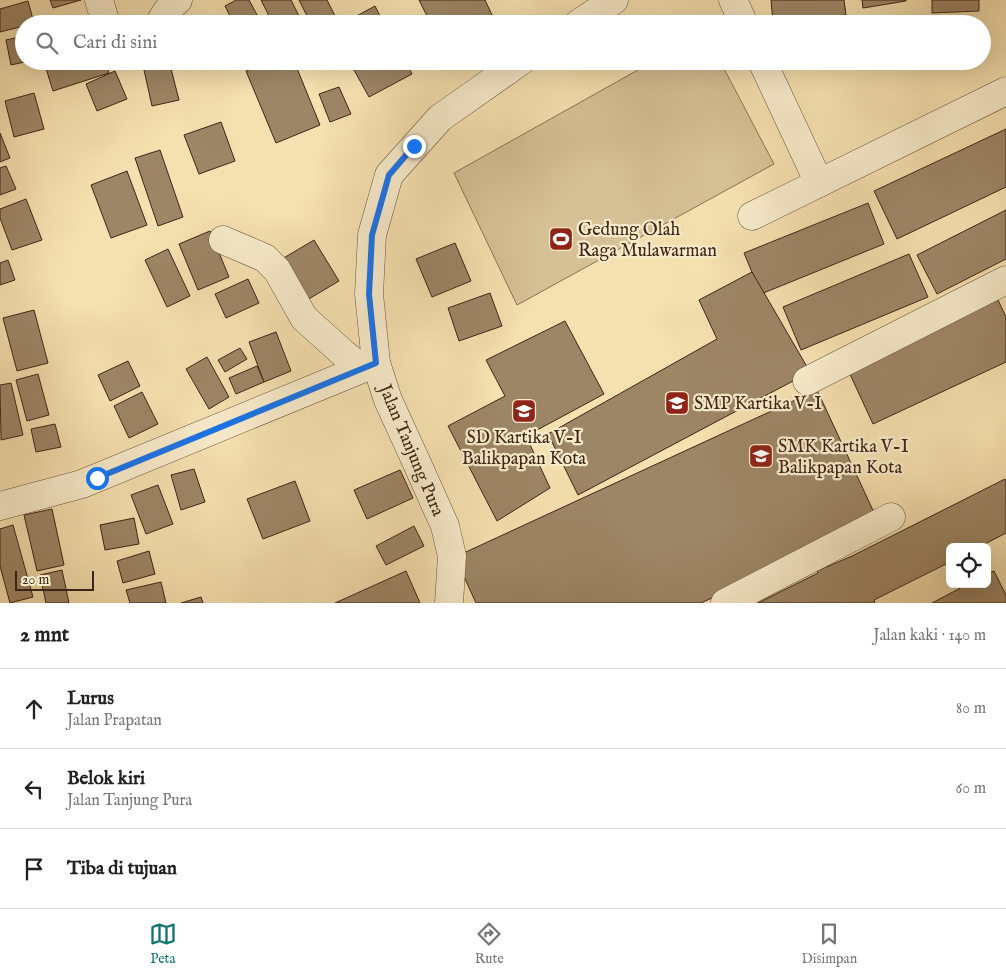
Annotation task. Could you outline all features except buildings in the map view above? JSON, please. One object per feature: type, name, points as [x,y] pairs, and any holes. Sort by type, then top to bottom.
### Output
[{"type":"street","points":[[99,0],[103,15]]},
{"type":"street","points":[[164,15],[178,0]]},
{"type":"street","points":[[592,15],[614,0]]},
{"type":"street","points":[[733,0],[740,15]]},
{"type":"street","name":"Jalan Tanjung Pura","points":[[450,603],[452,556],[445,526],[388,400],[369,365],[369,294],[372,235],[389,175],[440,118],[508,70]]},
{"type":"street","points":[[766,70],[819,183]]},
{"type":"street","points":[[752,216],[1006,91]]},
{"type":"street","points":[[223,240],[265,258],[277,270],[304,318],[344,354],[369,365]]},
{"type":"street","points":[[807,381],[1006,280]]},
{"type":"street","points":[[0,506],[82,484],[369,365]]},
{"type":"street","points":[[725,603],[891,517]]},
{"type":"shaded area","name":"Gedung Olah Raga Mulawarman","points":[[638,70],[725,70],[774,164],[517,305],[454,173]]},
{"type":"place","name":"Gedung Olah Raga Mulawarman","points":[[561,239]]},
{"type":"place","name":"SMP Kartika V-I","points":[[677,403]]},
{"type":"place","name":"SD Kartika V-I Balikpapan Kota","points":[[524,411]]},
{"type":"place","name":"SMK Kartika V-I Balikpapan Kota","points":[[761,456]]},
{"type":"route","points":[[97,478],[376,363],[369,294],[372,235],[389,175],[414,146]]}]
